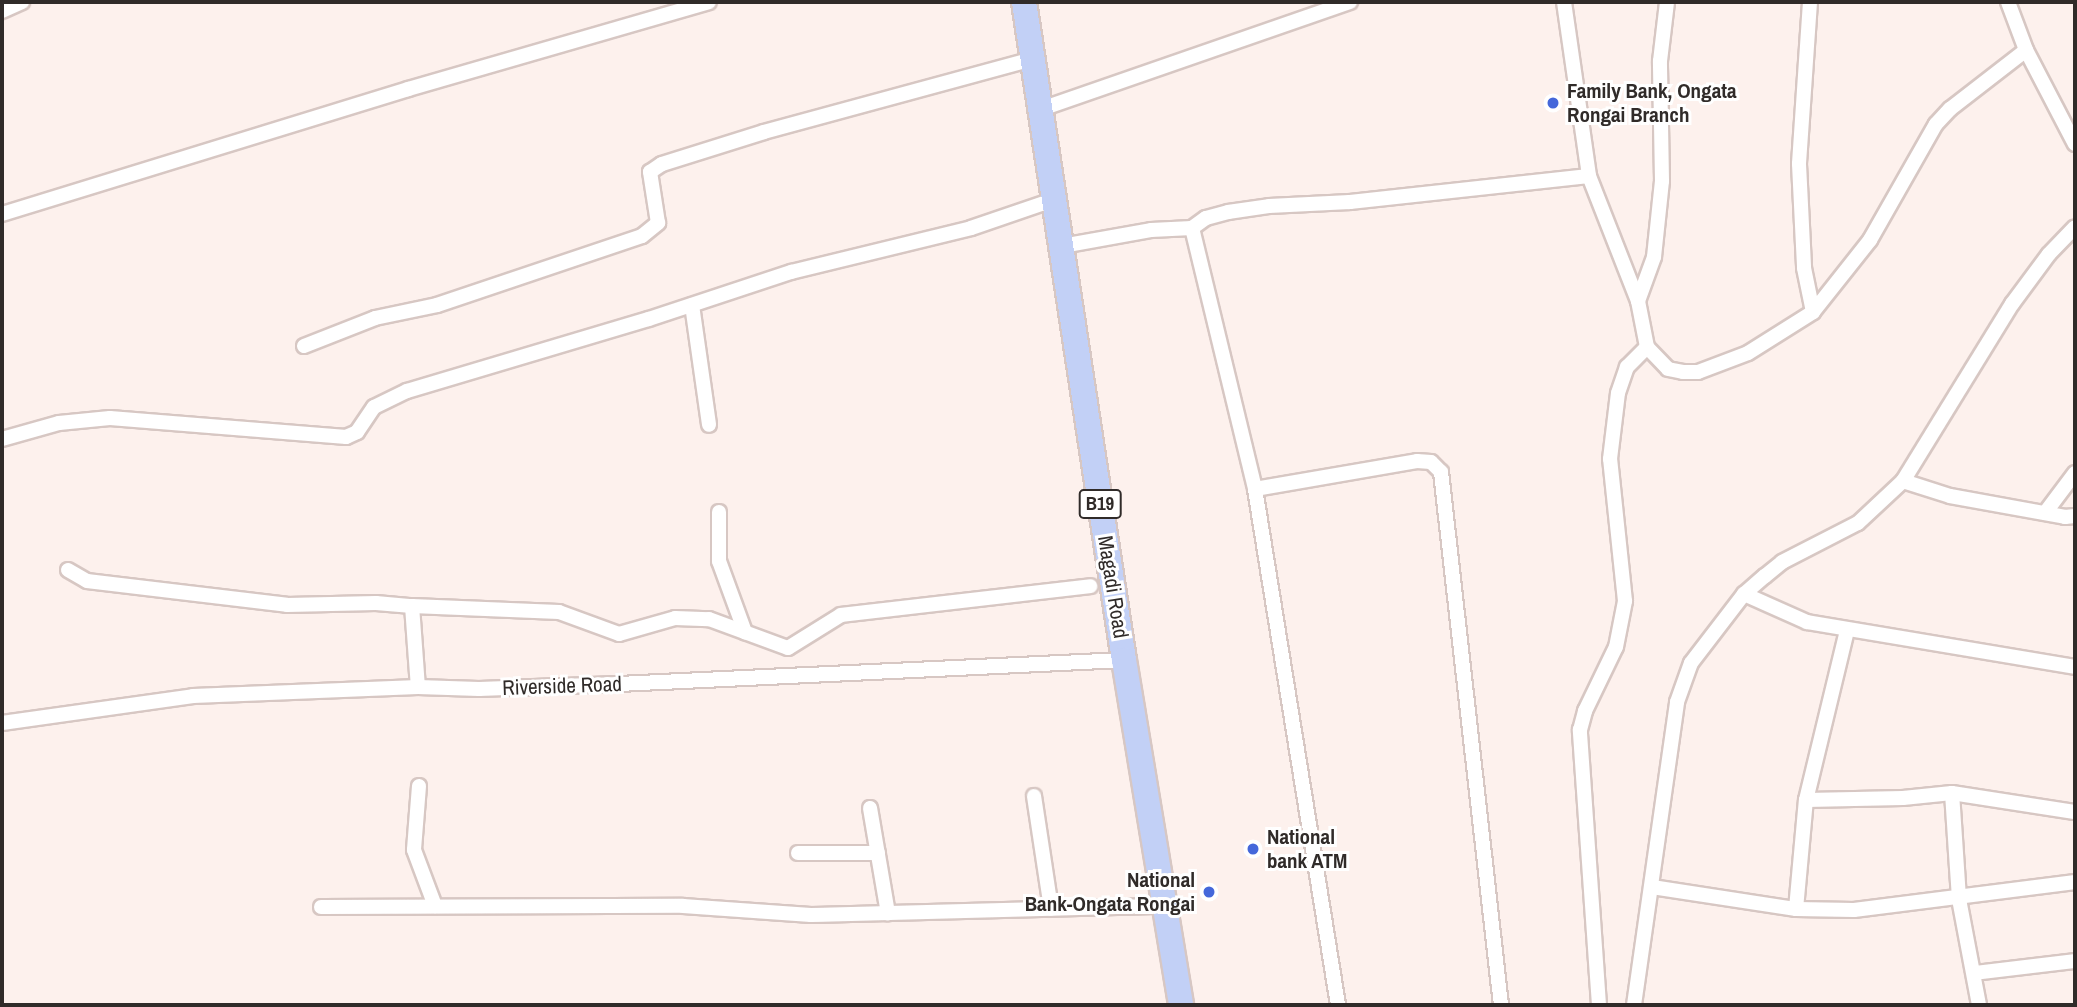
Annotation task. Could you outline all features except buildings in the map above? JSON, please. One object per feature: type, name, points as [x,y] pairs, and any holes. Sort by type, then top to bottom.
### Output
[{"type":"highway","name":"Magadi Road","points":[[1024,2],[1124,660],[1181,1005]]},
{"type":"street","points":[[2,11],[22,2]]},
{"type":"street","points":[[2,214],[408,89],[709,2]]},
{"type":"street","points":[[1041,109],[1350,2]]},
{"type":"street","points":[[1564,2],[1589,176],[1638,301],[1647,347],[1668,369],[1698,372],[1748,353],[1813,312],[1870,240],[1936,124],[1950,109],[2026,50]]},
{"type":"street","points":[[1638,301],[1654,257],[1662,181],[1660,61],[1667,2]]},
{"type":"street","points":[[1810,2],[1799,164],[1804,268],[1813,312]]},
{"type":"street","points":[[2008,2],[2026,50],[2075,141]]},
{"type":"street","points":[[304,346],[375,318],[437,305],[642,236],[658,223],[650,172],[662,164],[764,132],[1033,59]]},
{"type":"street","points":[[1062,246],[1151,230],[1192,228],[1206,218],[1269,206],[1350,202],[1589,176]]},
{"type":"street","points":[[2,439],[58,424],[110,418],[346,437],[357,432],[374,407],[407,391],[451,380],[791,272],[971,229],[1056,199]]},
{"type":"street","points":[[1634,1005],[1677,702],[1691,663],[1744,594],[1782,562],[1858,523],[1903,481],[2012,304],[2049,254],[2075,227]]},
{"type":"street","points":[[1192,228],[1255,489],[1338,1005]]},
{"type":"street","points":[[692,305],[709,425]]},
{"type":"street","points":[[1599,1005],[1580,730],[1585,711],[1616,647],[1625,601],[1610,459],[1618,393],[1627,368],[1647,347]]},
{"type":"street","points":[[1255,489],[1417,461],[1431,462],[1441,472],[1501,1005]]},
{"type":"street","points":[[2045,513],[2075,472]]},
{"type":"street","points":[[1903,481],[1951,496],[2075,516]]},
{"type":"street","points":[[719,512],[719,561],[746,632]]},
{"type":"street","points":[[68,570],[87,581],[287,605],[376,603],[559,612],[619,634],[675,618],[709,619],[788,648],[841,615],[1090,586]]},
{"type":"street","points":[[1744,594],[1807,622],[1847,631],[2075,667]]},
{"type":"street","points":[[412,606],[418,687]]},
{"type":"street","points":[[1796,909],[1805,800],[1847,631]]},
{"type":"street","name":"Riverside Road","points":[[2,723],[193,696],[418,687],[479,689],[619,684],[1124,660]]},
{"type":"street","points":[[419,786],[414,850],[435,906]]},
{"type":"street","points":[[1805,800],[1903,799],[1952,793],[2075,812]]},
{"type":"street","points":[[1952,793],[1959,898],[1979,1005]]},
{"type":"street","points":[[1034,796],[1051,909]]},
{"type":"street","points":[[870,808],[888,913]]},
{"type":"street","points":[[798,853],[878,853]]},
{"type":"street","points":[[1652,887],[1796,909],[1854,910],[2075,882]]},
{"type":"street","points":[[321,907],[682,906],[811,915],[1165,905]]},
{"type":"street","points":[[1974,973],[2075,961]]},
{"type":"place","name":"Family Bank, Ongata Rongai Branch","points":[[1553,103]]},
{"type":"place","name":"National bank ATM","points":[[1253,849]]},
{"type":"place","name":"National Bank-Ongata Rongai","points":[[1209,892]]}]
